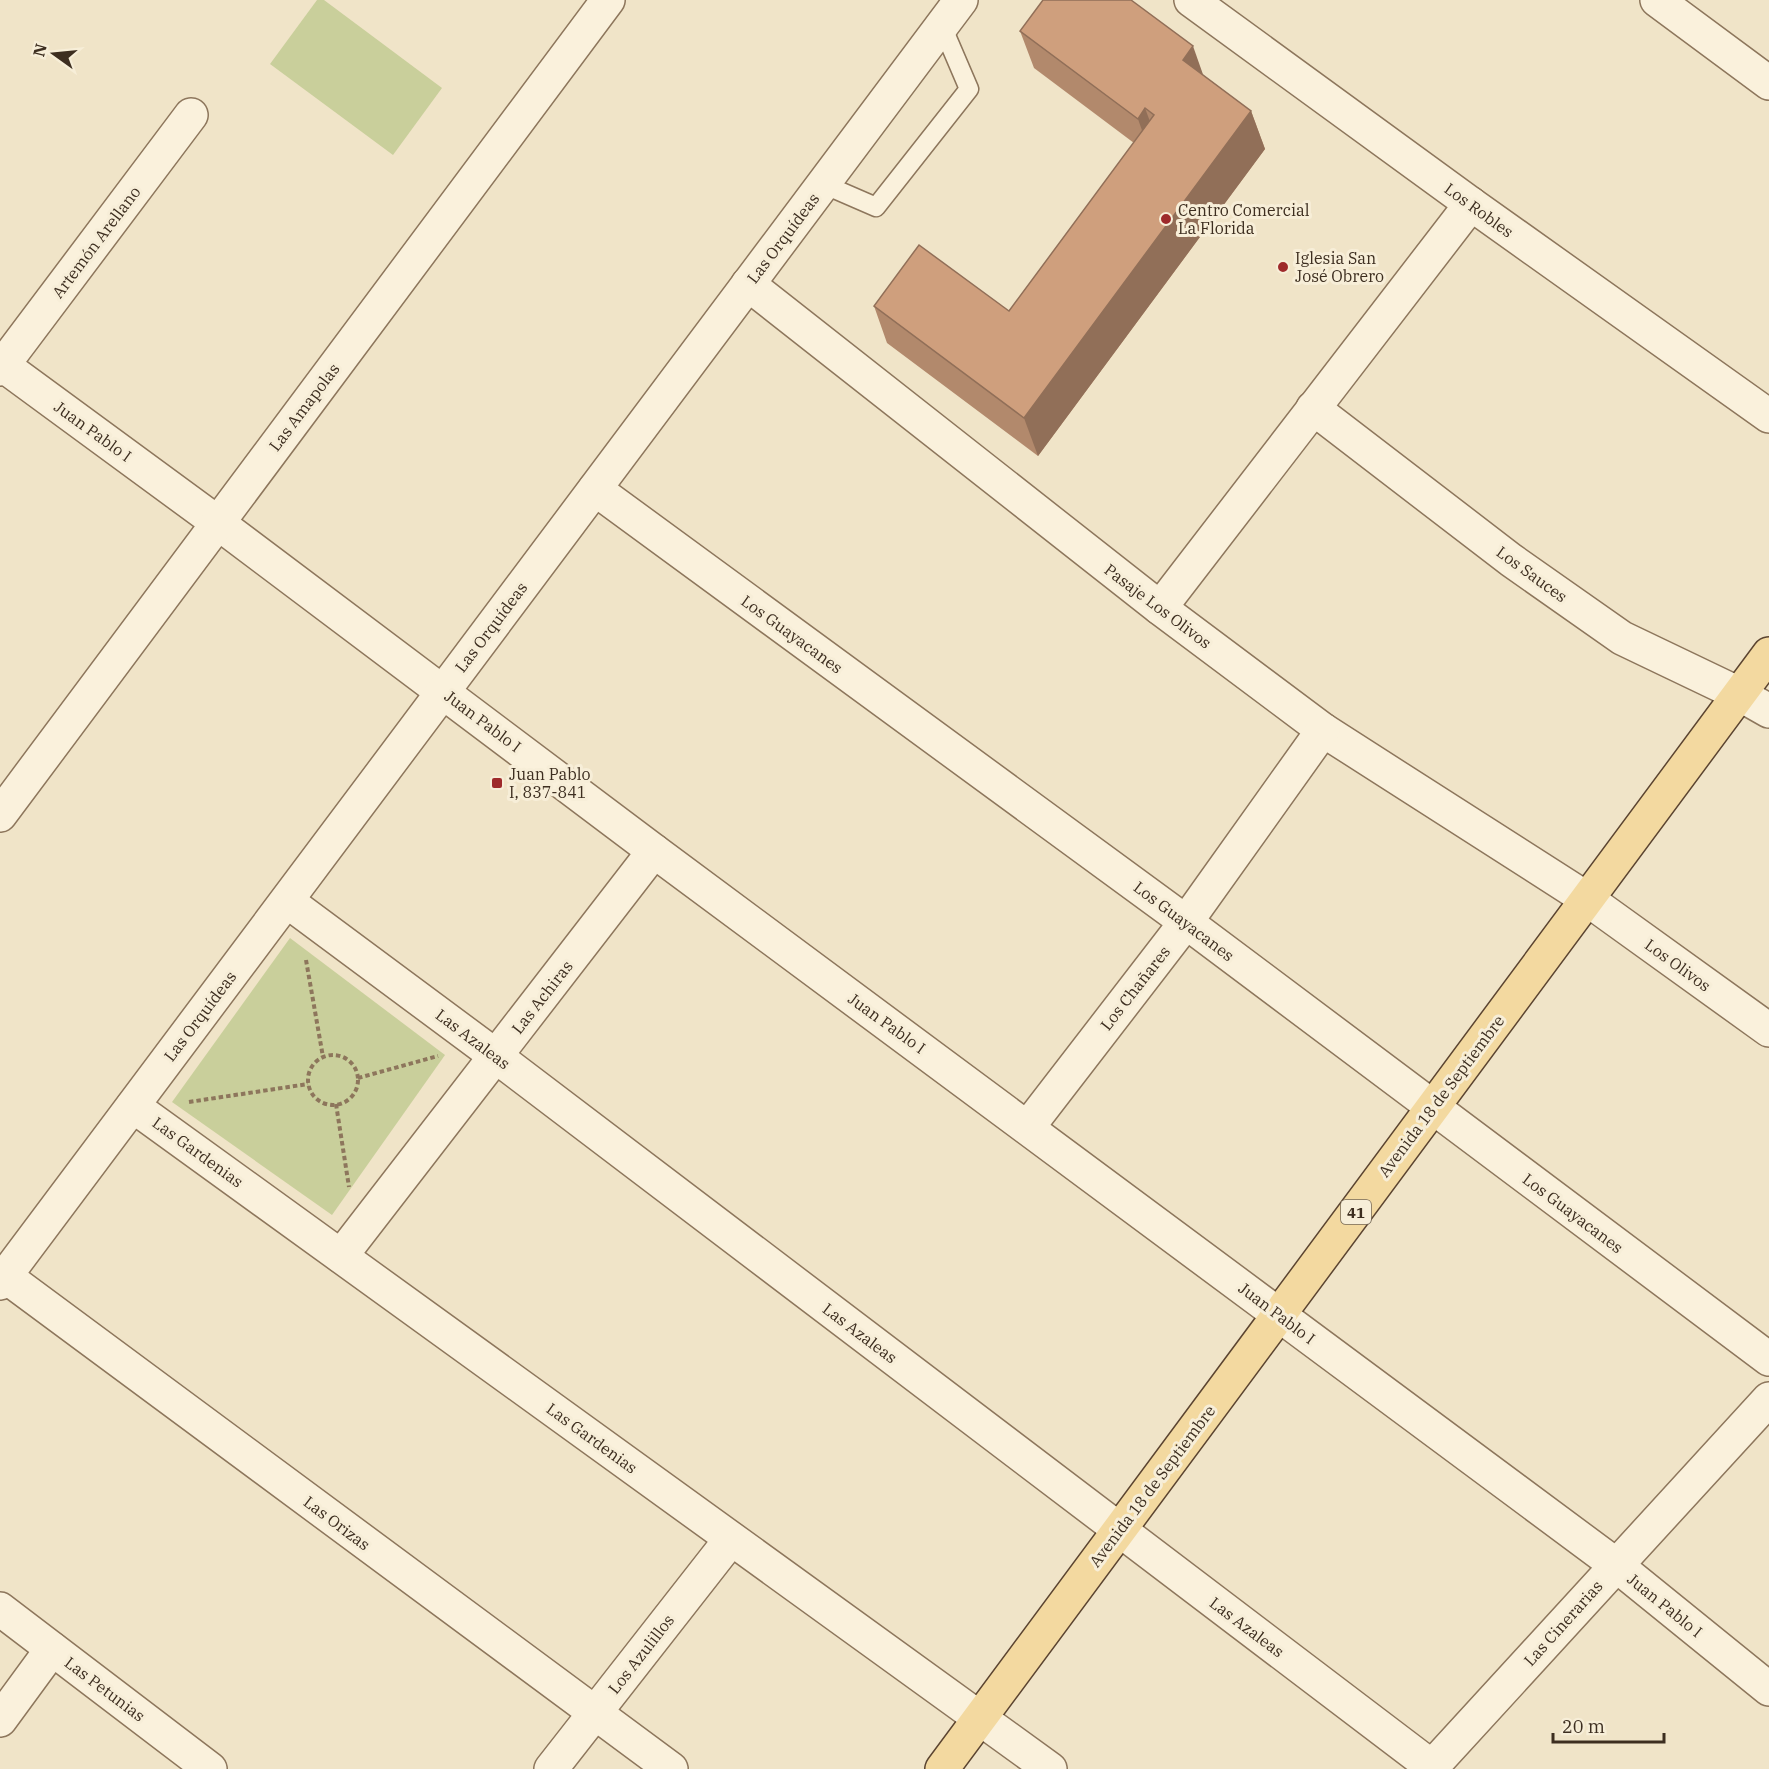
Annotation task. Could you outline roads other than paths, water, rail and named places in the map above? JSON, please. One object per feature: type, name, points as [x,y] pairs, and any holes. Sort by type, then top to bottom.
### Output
[{"type":"main road","name":"Avenida 18 de Septiembre","points":[[942,1769],[1769,654]]},
{"type":"street","name":"Las Amapolas","points":[[0,815],[608,0]]},
{"type":"street","name":"Las Orquídeas","points":[[2,1280],[292,904],[443,691],[961,0]]},
{"type":"street","name":"Los Robles","points":[[1191,0],[1471,204],[1769,416]]},
{"type":"street","points":[[1657,0],[1769,83]]},
{"type":"street","name":"Artemón Arellano","points":[[1,366],[191,115]]},
{"type":"street","points":[[1160,608],[1471,204]]},
{"type":"street","name":"Pasaje Los Olivos","points":[[748,284],[1160,608],[1323,730],[1587,899]]},
{"type":"street","name":"Juan Pablo I","points":[[1,366],[218,523],[654,851],[1616,1565],[1769,1689]]},
{"type":"street","name":"Los Sauces","points":[[1312,408],[1511,560],[1622,638],[1739,694],[1769,711]]},
{"type":"street","name":"Los Guayacanes","points":[[595,489],[1186,922],[1769,1359]]},
{"type":"street","name":"Los Chañares","points":[[1028,1128],[1186,922],[1323,730]]},
{"type":"street","name":"Las Achiras","points":[[349,1246],[488,1050],[654,851]]},
{"type":"street","name":"Los Olivos","points":[[1587,899],[1769,1030]]},
{"type":"street","name":"Las Azaleas","points":[[292,904],[488,1050],[1431,1768]]},
{"type":"street","name":"Las Gardenias","points":[[136,1108],[349,1246],[731,1539],[1050,1769]]},
{"type":"street","name":"Las Orizas","points":[[2,1280],[670,1769]]},
{"type":"street","name":"Las Cinerarias","points":[[1431,1768],[1769,1399]]},
{"type":"street","name":"Los Azulillos","points":[[551,1769],[731,1539]]},
{"type":"street","name":"Las Petunias","points":[[0,1609],[210,1769]]},
{"type":"street","points":[[0,1720],[51,1649]]},
{"type":"lane","points":[[823,184],[876,207],[969,89],[942,26]]},
{"type":"place","name":"Centro Comercial La Florida","points":[[1166,219]]},
{"type":"place","name":"Iglesia San José Obrero","points":[[1283,267]]},
{"type":"place","name":"Juan Pablo I, 837-841","points":[[497,783]]}]
